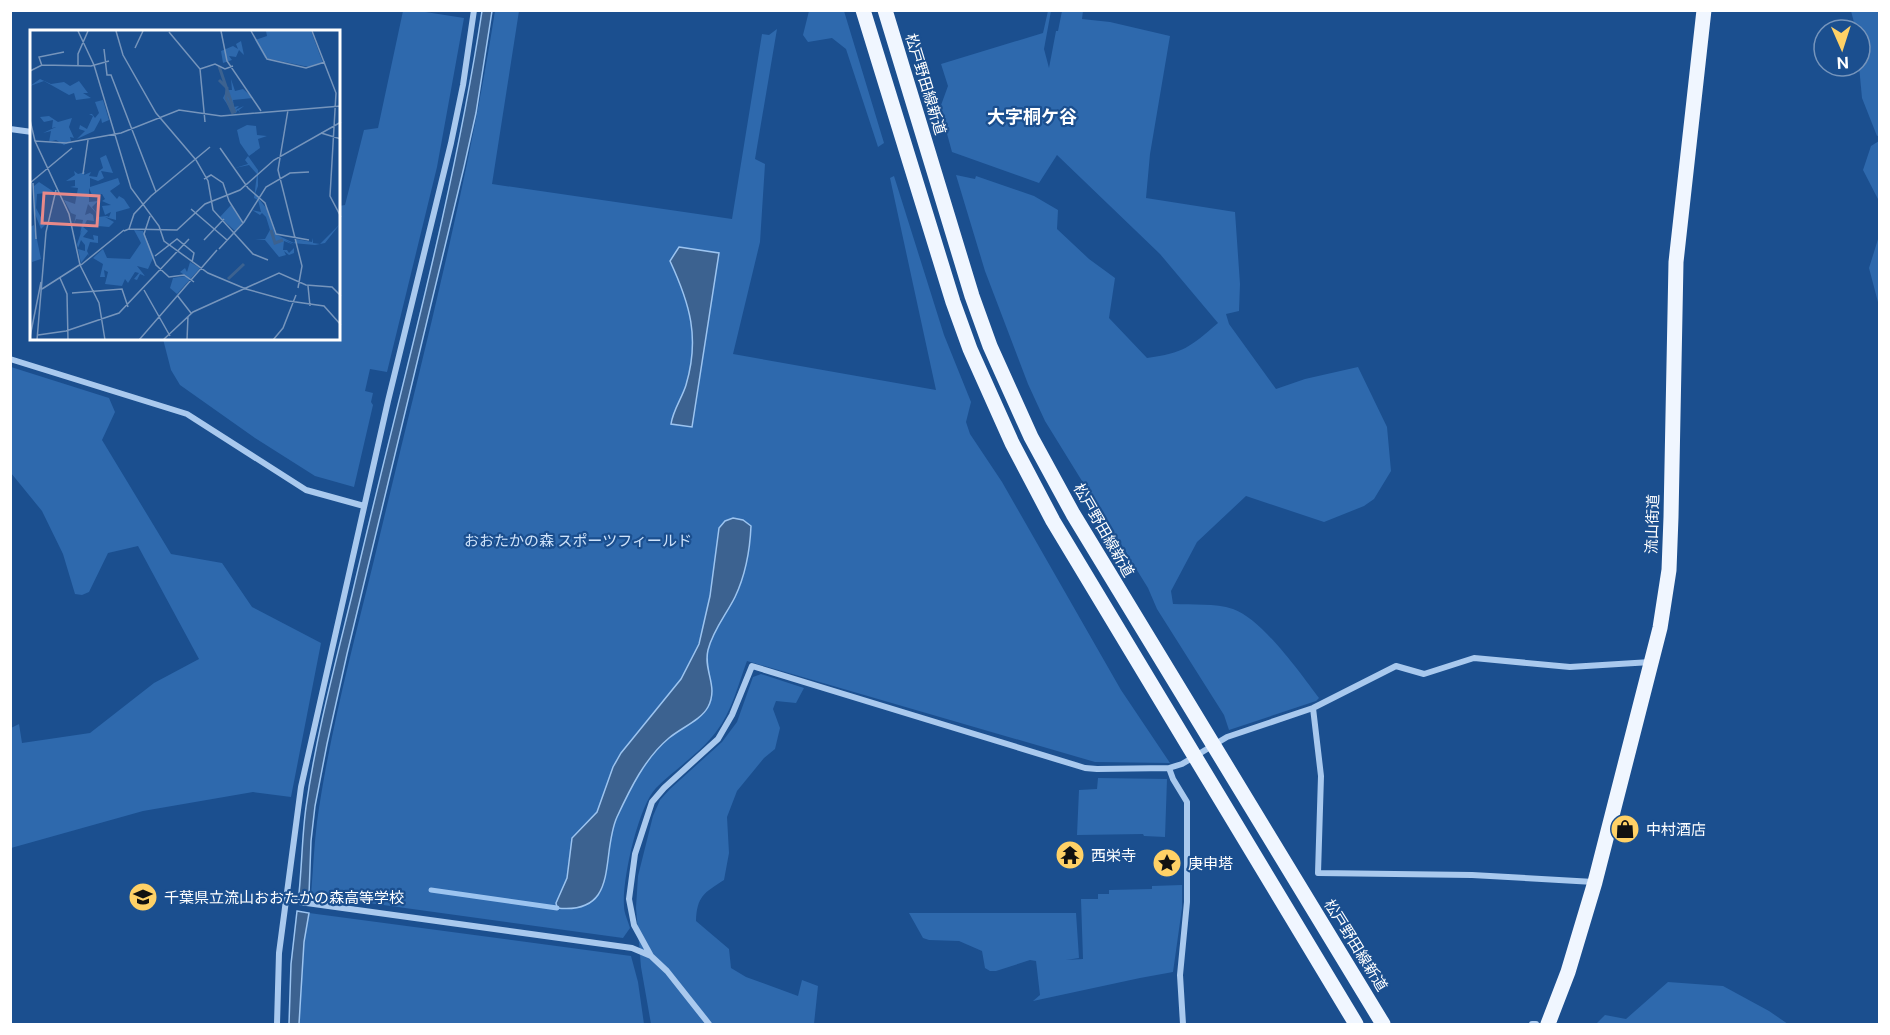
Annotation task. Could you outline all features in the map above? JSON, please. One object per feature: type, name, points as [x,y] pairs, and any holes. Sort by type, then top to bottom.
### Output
[{"type":"main road","points":[[864,10],[953,302],[990,396],[1017,454],[1053,521],[1356,1024]]},
{"type":"main road","name":"松戸野田線新道","points":[[885,10],[972,296],[990,346],[1031,437],[1073,514],[1383,1024]]},
{"type":"main road","name":"流山街道","points":[[1548,1024],[1568,972],[1595,882],[1652,662],[1669,570],[1677,252],[1704,10]]},
{"type":"street","points":[[277,1024],[279,953],[301,787],[364,506],[453,132],[463,85],[474,10]]},
{"type":"street","points":[[10,129],[30,132]]},
{"type":"street","points":[[10,359],[187,414],[306,490],[364,506]]},
{"type":"street","points":[[709,1024],[667,971],[651,956],[634,925],[629,899],[635,855],[652,802],[664,788],[718,739],[732,715],[752,666],[1097,770],[1169,768],[1182,764],[1227,736],[1313,708],[1396,666],[1424,674],[1474,658],[1570,667],[1652,662]]},
{"type":"street","points":[[1313,708],[1321,776],[1317,873],[1472,875],[1595,882]]},
{"type":"street","points":[[1169,768],[1187,802],[1187,902],[1180,975],[1183,1024]]},
{"type":"street","points":[[285,900],[632,948],[651,956]]},
{"type":"green space","points":[[403,11],[419,11],[464,18],[437,167],[387,372],[370,369],[365,391],[373,393],[371,402],[373,405],[354,487],[315,476],[255,438],[180,385],[171,370],[163,340],[340,340],[340,206],[345,205],[364,130],[378,128]]},
{"type":"green space","name":"おおたかの森 スポーツフィールド","points":[[495,11],[519,11],[492,184],[732,219],[762,34],[769,35],[777,29],[755,159],[765,164],[760,242],[733,354],[936,390],[890,178],[894,176],[944,335],[971,402],[966,422],[970,434],[1002,482],[1121,690],[1170,763],[1095,762],[747,661],[722,724],[702,747],[649,797],[637,827],[628,862],[624,909],[630,928],[623,938],[311,895],[317,822],[335,724],[455,218]]},
{"type":"green space","points":[[809,11],[844,11],[884,143],[878,147],[846,49],[832,38],[808,42],[803,35]]},
{"type":"green space","points":[[1048,11],[1051,11],[1044,49],[1049,68],[1062,11],[1083,11],[1082,19],[1110,22],[1170,36],[1150,154],[1146,198],[1235,212],[1240,284],[1239,311],[1226,314],[1229,324],[1276,389],[1305,379],[1358,367],[1387,427],[1391,471],[1374,499],[1364,506],[1324,522],[1246,496],[1197,542],[1171,591],[1173,604],[1219,606],[1233,609],[1244,615],[1280,648],[1319,698],[1316,701],[1229,730],[1224,715],[1157,609],[1148,588],[1045,421],[1028,384],[985,271],[956,175],[975,179],[976,176],[1034,196],[1058,210],[1057,229],[1089,259],[1115,278],[1109,318],[1147,358],[1170,354],[1186,348],[1218,323],[1160,254],[1057,155],[1039,183],[952,152],[940,108],[948,86],[941,64],[1043,33]]},
{"type":"green space","points":[[1851,11],[1879,11],[1880,135],[1877,136],[1862,98],[1860,78],[1872,78],[1872,18],[1853,18]]},
{"type":"green space","points":[[1879,141],[1879,201],[1863,170],[1871,146]]},
{"type":"green space","points":[[1879,236],[1879,306],[1869,268]]},
{"type":"green space","points":[[11,367],[109,398],[115,412],[102,440],[171,554],[222,563],[252,607],[321,643],[291,797],[253,792],[143,811],[11,848],[11,728],[19,724],[22,743],[90,733],[154,683],[199,659],[138,546],[108,553],[89,592],[82,595],[75,594],[63,554],[42,511],[11,473]]},
{"type":"green space","points":[[761,674],[804,688],[796,703],[776,701],[773,709],[780,728],[775,749],[764,758],[737,791],[727,817],[729,853],[724,880],[711,888],[700,900],[696,921],[729,949],[731,968],[746,977],[798,996],[802,980],[818,986],[814,1024],[651,1024],[641,967],[636,908],[638,876],[653,816],[660,800],[670,789],[722,742],[737,722],[753,677]]},
{"type":"green space","points":[[1098,778],[1167,779],[1165,837],[1144,836],[1143,834],[1077,835],[1079,790],[1097,789]]},
{"type":"green space","points":[[1182,885],[1182,908],[1173,972],[1033,1001],[1040,995],[1036,961],[1030,960],[990,971],[985,968],[982,951],[959,941],[923,938],[909,913],[1076,913],[1079,958],[1066,960],[1083,959],[1081,899],[1098,899],[1098,894],[1109,894],[1109,890],[1152,889],[1152,886]]},
{"type":"green space","points":[[309,913],[631,956],[638,982],[644,1024],[299,1024],[304,942]]},
{"type":"green space","points":[[1668,982],[1723,986],[1788,1024],[1596,1024],[1605,1015],[1626,1019]]},
{"type":"shaded area","points":[[482,11],[492,11],[476,113],[327,744],[315,806],[309,894],[299,893],[306,807],[320,727],[440,231],[470,85]]},
{"type":"shaded area","points":[[679,247],[719,253],[692,427],[671,424],[686,385],[692,352],[688,307],[670,261]]},
{"type":"shaded area","points":[[733,518],[743,520],[751,526],[749,544],[739,589],[716,629],[708,650],[707,665],[712,692],[708,707],[701,716],[660,746],[639,774],[612,832],[605,879],[600,892],[591,902],[577,908],[557,908],[556,903],[567,878],[572,838],[597,812],[613,767],[621,753],[681,679],[699,644],[710,596],[719,528],[725,521]]},
{"type":"shaded area","points":[[297,911],[309,913],[304,942],[299,1024],[289,1024],[291,964]]},
{"type":"waterway","points":[[431,890],[557,908]]},
{"type":"place","name":"中村酒店","points":[[1625,829]]},
{"type":"place","name":"西栄寺","points":[[1070,855]]},
{"type":"place","name":"庚申塔","points":[[1167,863]]},
{"type":"place","name":"千葉県立流山おおたかの森高等学校","points":[[143,897]]},
{"type":"district","name":"大字桐ケ谷","points":[[1032,116]]}]
